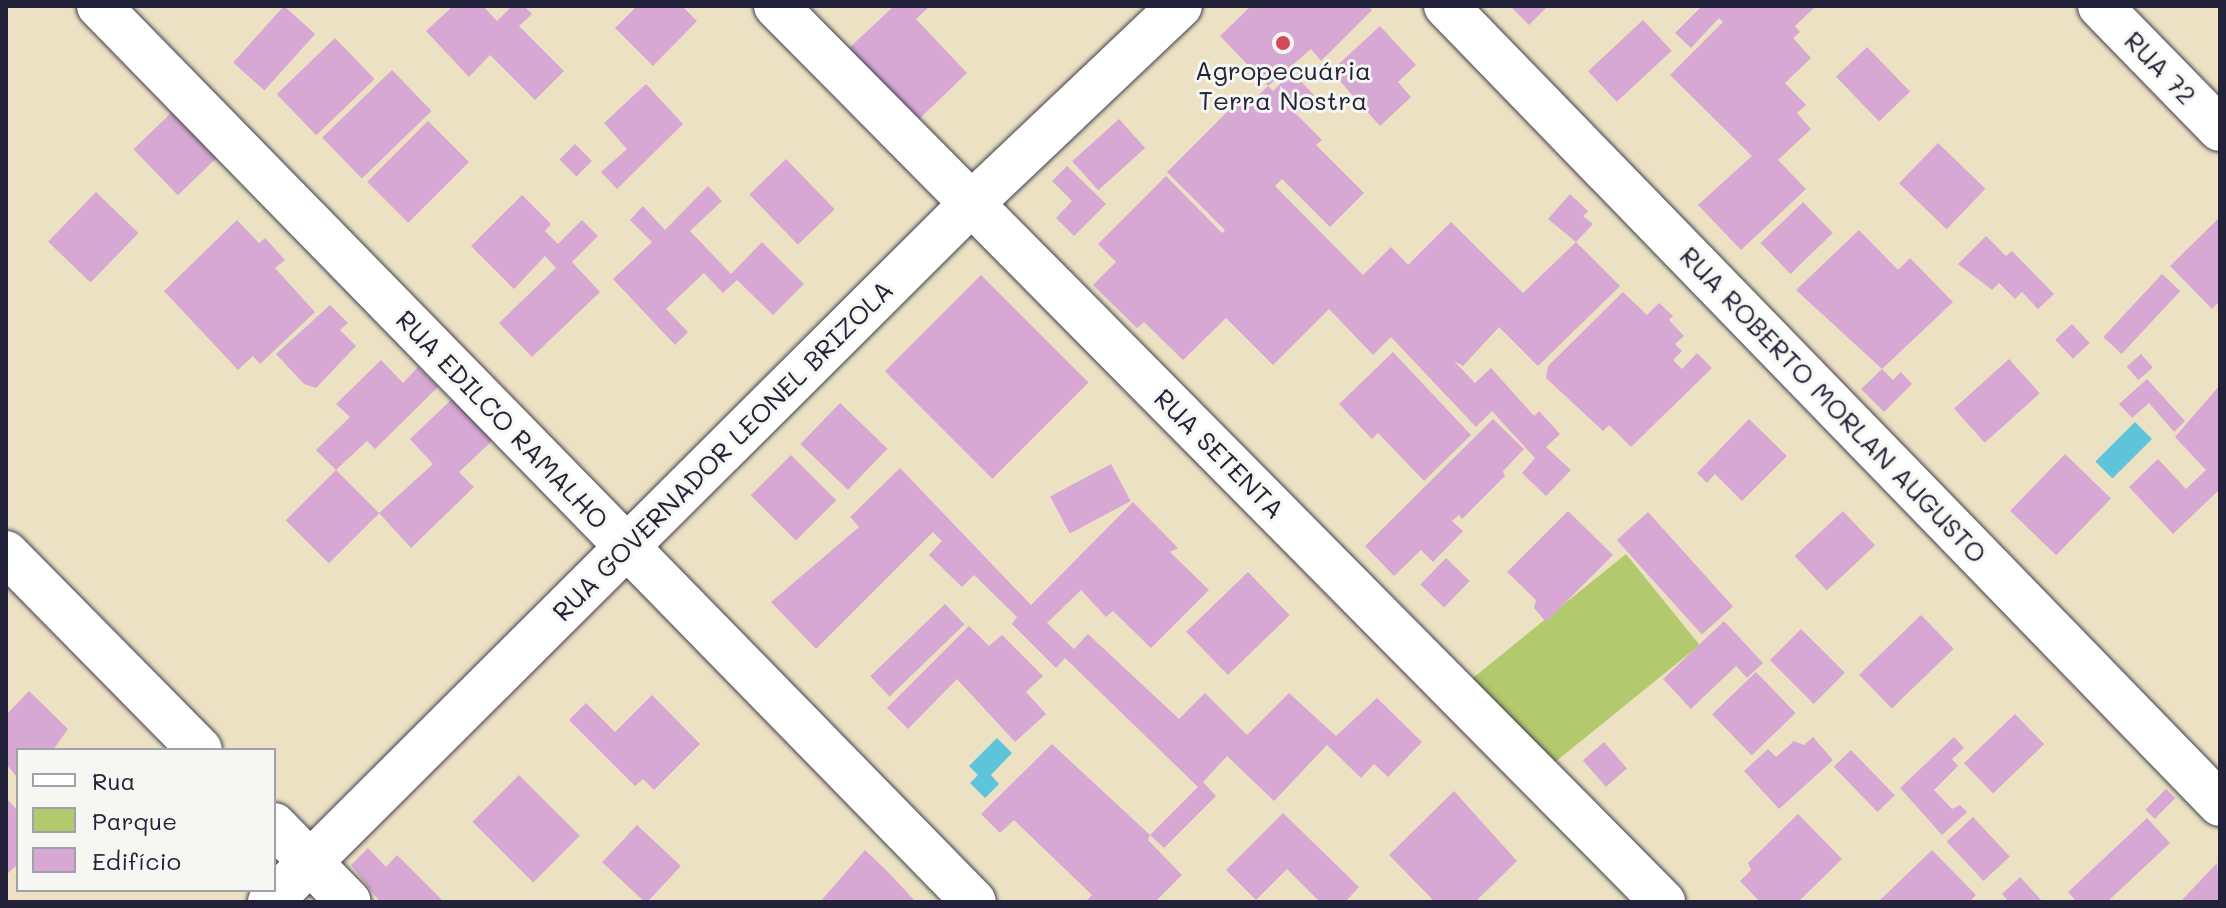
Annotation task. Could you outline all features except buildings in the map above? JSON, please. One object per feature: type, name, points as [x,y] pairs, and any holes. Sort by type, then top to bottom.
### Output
[{"type":"street","name":"RUA EDILCO RAMALHO","points":[[99,6],[974,902]]},
{"type":"street","name":"RUA SETENTA","points":[[776,6],[1663,902]]},
{"type":"street","name":"RUA GOVERNADOR LEONEL BRIZOLA","points":[[270,902],[971,204],[1180,6]]},
{"type":"street","name":"RUA ROBERTO MORLAN AUGUSTO","points":[[1446,6],[2220,804]]},
{"type":"street","name":"RUA 72","points":[[2100,6],[2220,129]]},
{"type":"street","points":[[6,553],[198,748]]},
{"type":"street","points":[[276,827],[349,902]]},
{"type":"green space","points":[[1626,554],[1700,645],[1545,770],[1471,679]]},
{"type":"water","points":[[2135,422],[2152,439],[2112,479],[2095,462]]},
{"type":"water","points":[[997,738],[1012,753],[991,775],[999,784],[985,798],[970,783],[978,775],[969,766]]},
{"type":"place","name":"Agropecuária Terra Nostra","points":[[1283,43]]}]
